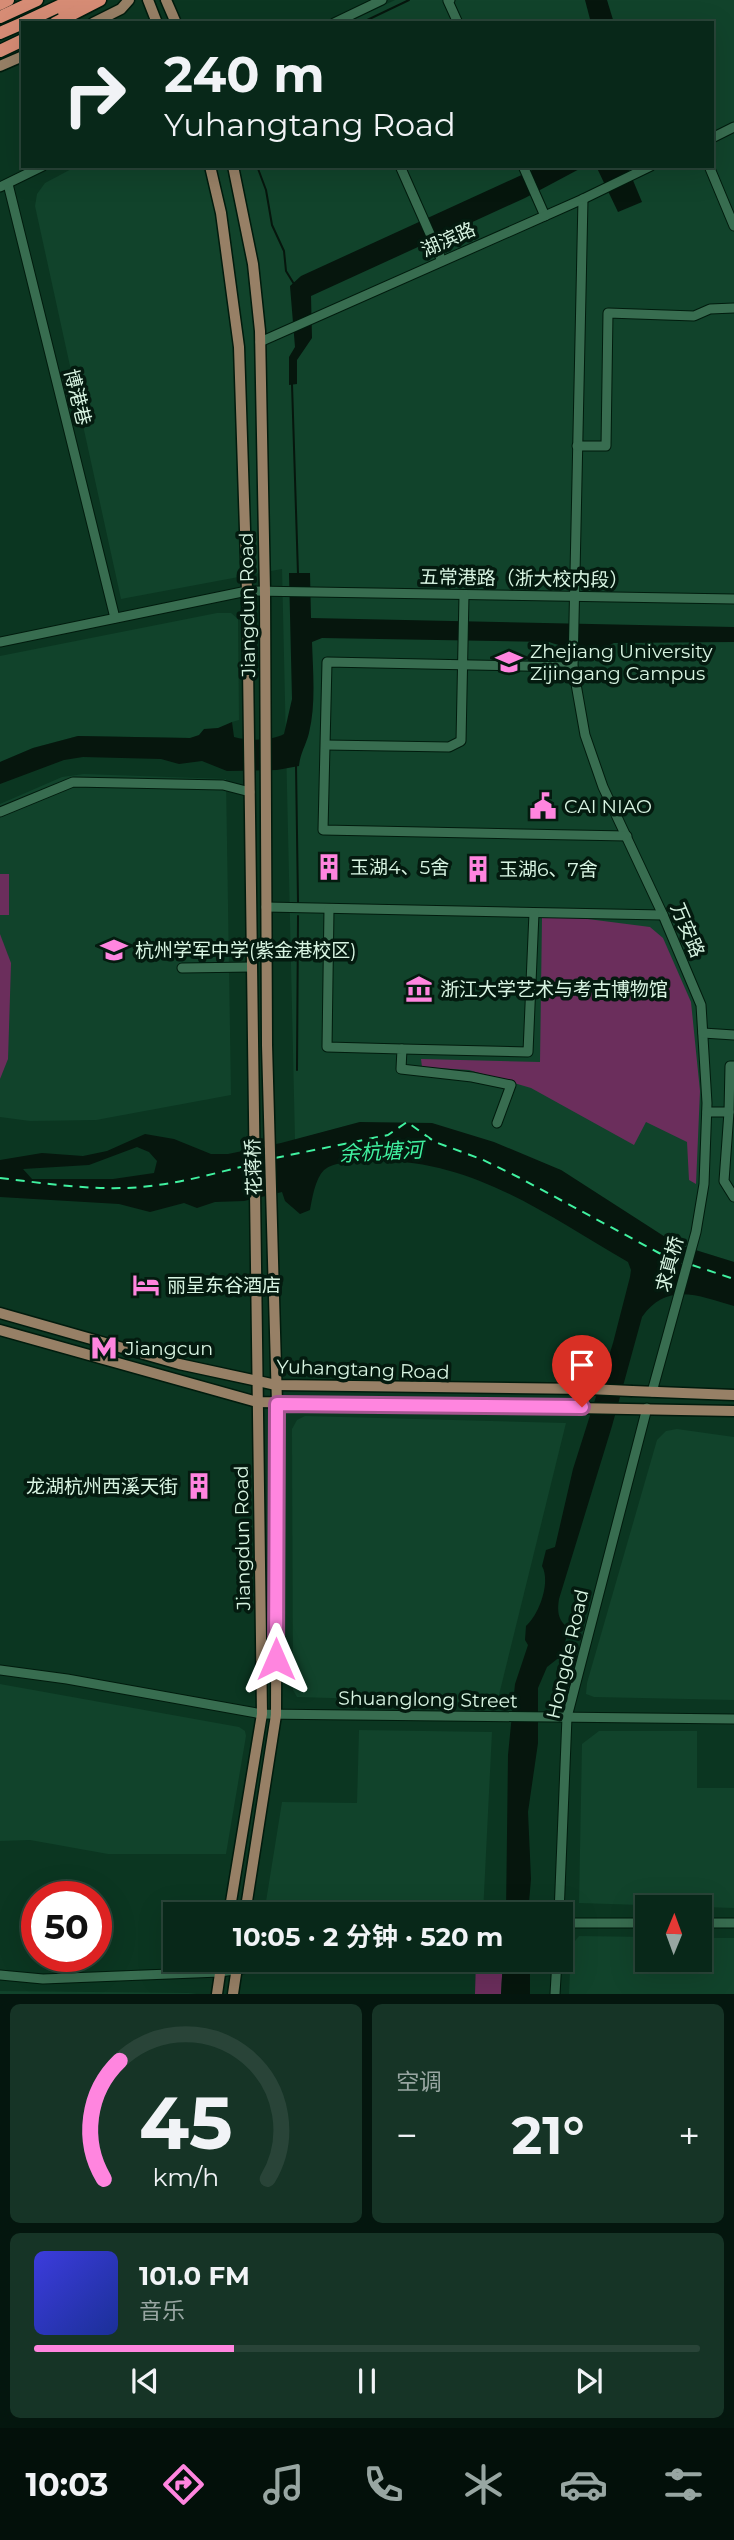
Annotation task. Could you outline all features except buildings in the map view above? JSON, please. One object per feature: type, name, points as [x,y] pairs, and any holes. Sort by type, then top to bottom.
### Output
[{"type":"highway","points":[[0,4],[8,0]]},
{"type":"highway","points":[[0,18],[37,0]]},
{"type":"highway","points":[[27,21],[72,0]]},
{"type":"highway","points":[[46,21],[90,0]]},
{"type":"highway","points":[[59,21],[100,0]]},
{"type":"highway","points":[[0,33],[21,24]]},
{"type":"highway","points":[[0,40],[21,33]]},
{"type":"highway","points":[[0,51],[21,41]]},
{"type":"main road","points":[[97,21],[121,9],[129,0]]},
{"type":"main road","points":[[148,0],[156,21]]},
{"type":"main road","points":[[166,0],[175,21]]},
{"type":"main road","points":[[0,66],[21,57]]},
{"type":"main road","name":"Jiangdun Road","points":[[210,168],[221,213],[239,346],[247,591],[253,1044]]},
{"type":"main road","name":"Jiangdun Road","points":[[233,168],[253,264],[260,342],[265,591],[267,1045]]},
{"type":"main road","name":"花蒋桥","points":[[253,1044],[257,1285]]},
{"type":"main road","name":"花蒋桥","points":[[267,1045],[274,1287]]},
{"type":"main road","name":"Jiangdun Road","points":[[231,1902],[262,1714],[257,1285]]},
{"type":"main road","name":"Jiangdun Road","points":[[247,1902],[276,1715],[277,1404],[274,1287]]},
{"type":"main road","name":"Yuhangtang Road","points":[[0,1313],[179,1364],[276,1385],[588,1389],[734,1395]]},
{"type":"main road","name":"Yuhangtang Road","points":[[0,1330],[257,1402],[734,1411]]},
{"type":"main road","points":[[217,1994],[220,1972]]},
{"type":"main road","points":[[233,1994],[236,1972]]},
{"type":"street","points":[[338,21],[382,0]]},
{"type":"street","points":[[450,0],[448,1],[457,21]]},
{"type":"street","points":[[714,137],[734,127]]},
{"type":"street","points":[[4,186],[39,168]]},
{"type":"street","points":[[401,168],[441,258]]},
{"type":"street","points":[[524,168],[543,212]]},
{"type":"street","name":"湖滨路","points":[[260,342],[543,212],[583,199],[647,168]]},
{"type":"street","points":[[710,168],[734,226]]},
{"type":"street","name":"博港巷","points":[[4,186],[115,618]]},
{"type":"street","points":[[583,199],[577,446],[606,446],[608,313],[694,316],[710,309],[734,308]]},
{"type":"street","name":"万安路","points":[[577,446],[573,667],[585,735],[603,788],[663,915],[701,1005],[707,1112],[704,1184],[696,1232]]},
{"type":"street","name":"五常港路（浙大校内段）","points":[[0,642],[247,591],[734,599]]},
{"type":"street","points":[[326,744],[449,747],[461,741],[464,595]]},
{"type":"street","points":[[573,667],[327,662],[323,830],[627,836]]},
{"type":"street","points":[[0,812],[73,782],[250,787]]},
{"type":"street","points":[[265,907],[663,915]]},
{"type":"street","points":[[329,909],[327,1047],[528,1052],[534,913]]},
{"type":"street","points":[[182,968],[252,967]]},
{"type":"street","points":[[703,1034],[734,1035]]},
{"type":"street","points":[[402,1049],[401,1069],[472,1077],[511,1086],[497,1123]]},
{"type":"street","points":[[734,1066],[730,1066],[730,1112],[724,1181],[734,1197]]},
{"type":"street","points":[[707,1112],[730,1112]]},
{"type":"street","name":"求真桥","points":[[652,1392],[696,1232]]},
{"type":"street","name":"Hongde Road","points":[[559,1902],[567,1717],[647,1408]]},
{"type":"street","name":"Shuanglong Street","points":[[0,1670],[276,1715],[734,1719]]},
{"type":"street","points":[[573,1923],[635,1923]]},
{"type":"street","points":[[712,1923],[734,1923]]},
{"type":"street","points":[[0,1975],[43,1979],[163,1970]]},
{"type":"street","points":[[555,1994],[556,1972]]},
{"type":"shaded area","name":"Zhejiang University Zijingang Campus","points":[[395,0],[734,0],[734,1262],[676,1244],[561,1170],[360,1122],[295,1140],[282,569],[121,599],[35,206],[37,194],[45,183],[73,168],[714,168],[714,21],[351,21]]},
{"type":"shaded area","points":[[217,613],[231,613],[238,619],[239,720],[232,722],[222,736],[78,736],[33,748],[0,762],[0,656]]},
{"type":"shaded area","name":"杭州学军中学(紫金港校区)","points":[[84,774],[226,779],[231,1095],[96,1120],[30,1121],[0,1117],[0,804],[62,777]]},
{"type":"shaded area","points":[[0,874],[9,874],[9,915],[0,915]]},
{"type":"shaded area","points":[[542,918],[580,918],[650,927],[663,938],[691,1002],[700,1091],[696,1184],[689,1180],[687,1142],[646,1122],[634,1145],[531,1088],[469,1070],[422,1067],[421,1059],[540,1062]]},
{"type":"shaded area","points":[[0,934],[11,963],[8,1059],[0,1079]]},
{"type":"shaded area","points":[[305,1416],[566,1423],[497,1703],[297,1697],[293,1690],[292,1429],[297,1420]]},
{"type":"shaded area","points":[[677,1429],[734,1437],[734,1700],[594,1697],[586,1694],[587,1683],[657,1440],[666,1431]]},
{"type":"shaded area","points":[[0,1684],[239,1727],[245,1731],[226,1854],[108,1854],[30,1840],[0,1841]]},
{"type":"shaded area","points":[[359,1730],[492,1732],[484,1902],[266,1902],[282,1802],[357,1803]]},
{"type":"shaded area","points":[[599,1731],[697,1731],[697,1788],[734,1788],[734,1908],[712,1907],[712,1895],[635,1895],[635,1905],[579,1903],[582,1744]]},
{"type":"shaded area","points":[[579,1936],[635,1937],[635,1972],[712,1972],[712,1938],[734,1938],[734,1994],[569,1994],[570,1972],[573,1972],[573,1944]]},
{"type":"shaded area","points":[[476,1972],[502,1972],[501,1994],[475,1994]]},
{"type":"shaded area","points":[[0,1991],[189,1993],[197,1994],[0,1994]]},
{"type":"water","points":[[585,0],[607,0],[613,21],[590,21]]},
{"type":"water","points":[[537,168],[581,168],[525,198],[311,296],[312,338],[297,360],[297,384],[289,385],[289,357],[295,347],[290,286],[301,276]]},
{"type":"water","points":[[597,168],[628,168],[642,202],[618,212]]},
{"type":"water","points":[[289,573],[310,573],[311,618],[734,627],[734,642],[614,643],[599,648],[582,649],[549,642],[322,638],[312,642],[313,711],[299,766],[277,770],[227,771],[202,761],[179,764],[161,759],[83,757],[64,760],[0,784],[0,762],[33,748],[78,736],[190,738],[199,735],[204,729],[218,728],[232,722],[234,737],[260,740],[284,734],[292,699]]},
{"type":"water","name":"余杭塘河","points":[[360,1122],[432,1123],[494,1142],[561,1170],[676,1244],[734,1262],[734,1306],[696,1296],[673,1295],[652,1306],[642,1317],[559,1599],[559,1616],[569,1629],[561,1656],[547,1667],[538,1688],[538,1743],[528,1812],[531,1879],[529,1902],[506,1902],[508,1755],[515,1684],[528,1645],[525,1640],[526,1626],[542,1598],[545,1581],[542,1566],[546,1550],[555,1547],[573,1469],[613,1343],[630,1277],[628,1262],[504,1191],[438,1168],[403,1162],[350,1162],[328,1167],[318,1178],[310,1210],[300,1214],[285,1201],[282,1192],[244,1201],[215,1202],[197,1208],[184,1203],[150,1212],[119,1204],[0,1197],[0,1160],[42,1153],[83,1156],[107,1151],[145,1134],[174,1139],[211,1154],[228,1154]],"holes":[[[137,1147],[149,1152],[157,1161],[154,1173],[113,1179],[32,1179],[23,1169],[89,1165]]]},
{"type":"water","points":[[502,1972],[530,1972],[530,1994],[501,1994]]},
{"type":"waterway","points":[[365,21],[409,0]]},
{"type":"waterway","points":[[258,168],[266,190],[272,225],[284,251],[286,271],[294,284]]},
{"type":"waterway","points":[[292,384],[298,574]]},
{"type":"waterway","points":[[296,765],[298,902]]},
{"type":"waterway","points":[[297,1070],[298,916]]},
{"type":"ferry route","points":[[275,1158],[388,1135],[407,1122],[435,1142],[481,1159],[518,1177],[659,1253],[683,1263]]},
{"type":"ferry route","points":[[0,1178],[79,1187],[119,1188],[181,1181],[249,1165]]},
{"type":"ferry route","points":[[692,1265],[734,1279]]},
{"type":"place","name":"Zhejiang University Zijingang Campus","points":[[509,662]]},
{"type":"place","name":"CAI NIAO","points":[[543,806]]},
{"type":"place","name":"玉湖4、5舍","points":[[329,867]]},
{"type":"place","name":"玉湖6、7舍","points":[[478,869]]},
{"type":"place","name":"杭州学军中学(紫金港校区)","points":[[114,950]]},
{"type":"place","name":"浙江大学艺术与考古博物馆","points":[[419,989]]},
{"type":"place","name":"丽呈东谷酒店","points":[[146,1285]]},
{"type":"place","name":"Jiangcun","points":[[104,1348]]},
{"type":"place","name":"龙湖杭州西溪天街","points":[[199,1486]]},
{"type":"route","points":[[276,1659],[277,1404],[582,1407]]}]
